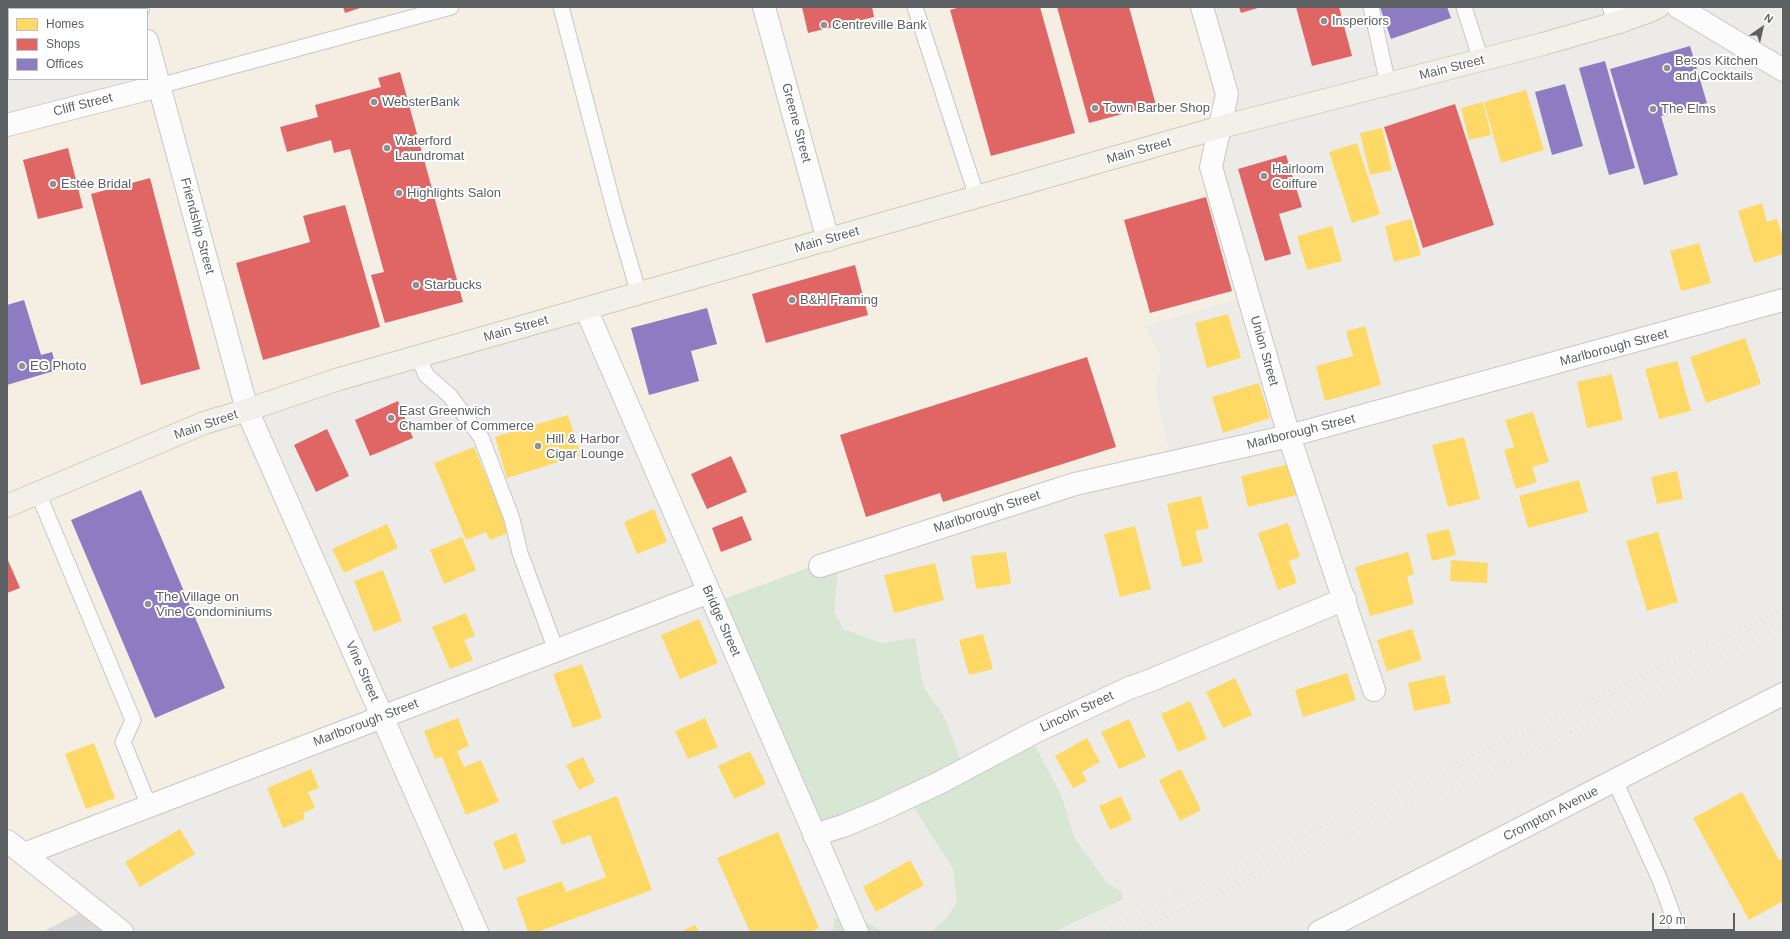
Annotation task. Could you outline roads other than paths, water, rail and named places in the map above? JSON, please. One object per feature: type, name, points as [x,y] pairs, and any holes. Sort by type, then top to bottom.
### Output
[{"type":"main road","name":"Main Street","points":[[7,506],[204,423],[247,410],[339,378],[586,309],[1221,127],[1481,60],[1617,14],[1650,11],[1658,7]]},
{"type":"street","name":"Greene Street","points":[[764,7],[828,240]]},
{"type":"street","name":"Union Street","points":[[1202,7],[1228,94],[1211,168],[1289,436],[1345,599],[1374,690]]},
{"type":"street","points":[[1678,7],[1783,70]]},
{"type":"street","name":"Friendship Street","points":[[148,45],[247,410]]},
{"type":"street","name":"Cliff Street","points":[[7,125],[159,86]]},
{"type":"street","name":"Marlborough Street","points":[[820,566],[1075,484],[1289,436],[1783,300]]},
{"type":"street","name":"Bridge Street","points":[[586,309],[857,932]]},
{"type":"street","name":"Vine Street","points":[[247,410],[477,932]]},
{"type":"street","name":"Marlborough Street","points":[[15,848],[149,806],[708,592]]},
{"type":"street","name":"Lincoln Street","points":[[814,835],[843,826],[877,812],[941,782],[1035,732],[1129,688],[1345,599]]},
{"type":"street","name":"Crompton Avenue","points":[[1319,932],[1783,694]]},
{"type":"street","points":[[15,848],[122,932]]},
{"type":"lane","points":[[159,86],[451,7]]},
{"type":"lane","points":[[561,7],[638,294]]},
{"type":"lane","points":[[915,7],[977,197]]},
{"type":"lane","points":[[1371,7],[1388,84]]},
{"type":"lane","points":[[1464,7],[1481,60]]},
{"type":"lane","points":[[418,356],[426,375],[450,396],[481,437],[512,519],[520,552],[556,650]]},
{"type":"lane","points":[[38,493],[133,720],[123,742],[149,806]]},
{"type":"lane","points":[[1616,781],[1660,880],[1679,932]]},
{"type":"railway","points":[[1099,932],[1783,609]]},
{"type":"railway","points":[[1134,932],[1562,737],[1783,626]]},
{"type":"place","name":"Insperiors","points":[[1324,21]]},
{"type":"place","name":"Centreville Bank","points":[[824,25]]},
{"type":"place","name":"Besos Kitchen and Cocktails","points":[[1667,68]]},
{"type":"place","name":"WebsterBank","points":[[374,102]]},
{"type":"place","name":"Town Barber Shop","points":[[1095,108]]},
{"type":"place","name":"The Elms","points":[[1653,109]]},
{"type":"place","name":"Waterford Laundromat","points":[[387,148]]},
{"type":"place","name":"Hairloom Coiffure","points":[[1264,176]]},
{"type":"place","name":"Estée Bridal","points":[[53,184]]},
{"type":"place","name":"Highlights Salon","points":[[399,193]]},
{"type":"place","name":"Starbucks","points":[[416,285]]},
{"type":"place","name":"B&H Framing","points":[[792,300]]},
{"type":"place","name":"EG Photo","points":[[22,366]]},
{"type":"place","name":"East Greenwich Chamber of Commerce","points":[[391,418]]},
{"type":"place","name":"Hill & Harbor Cigar Lounge","points":[[538,446]]},
{"type":"place","name":"The Village on Vine Condominiums","points":[[148,604]]}]
